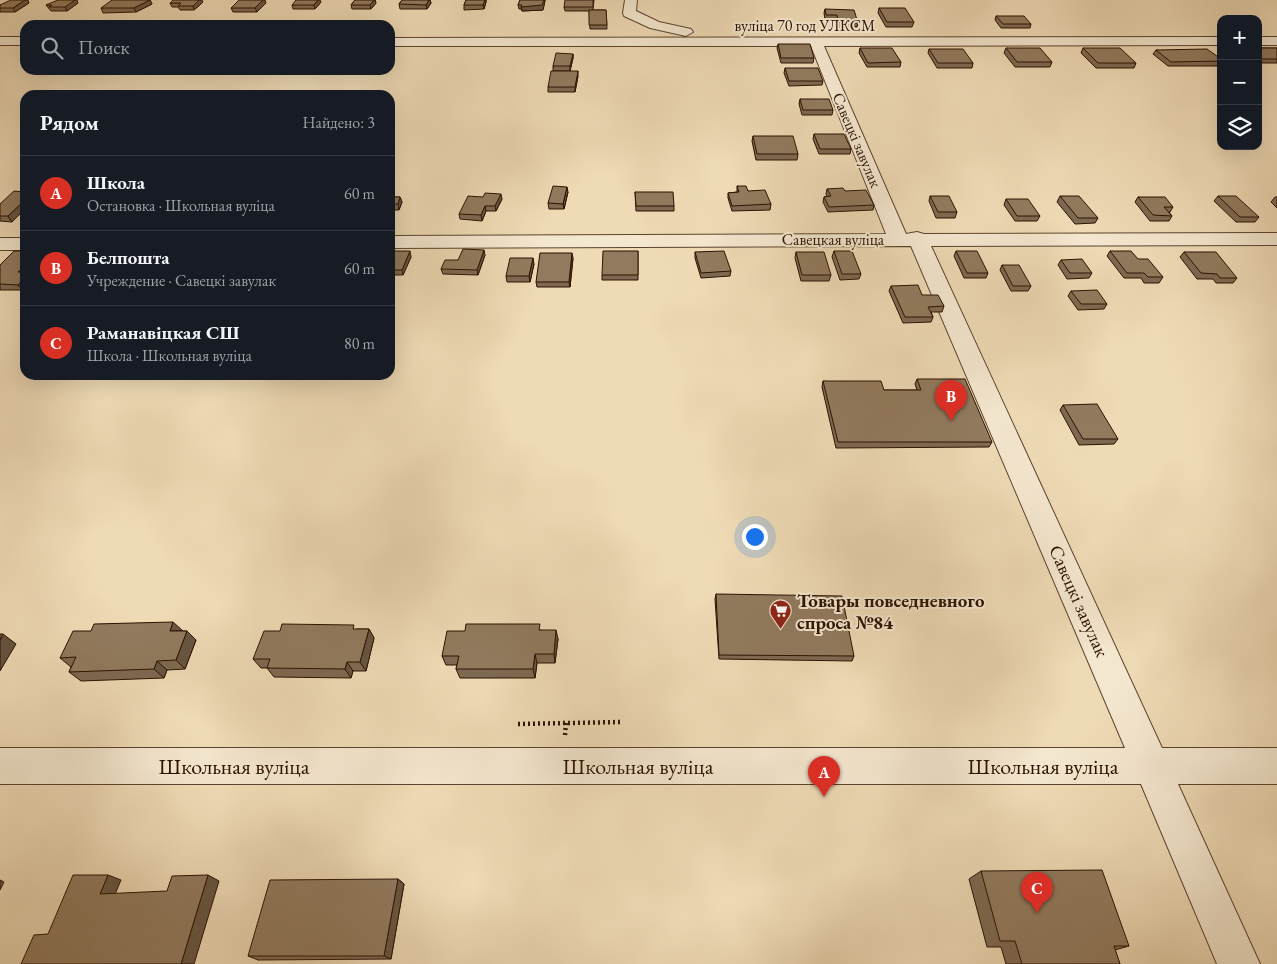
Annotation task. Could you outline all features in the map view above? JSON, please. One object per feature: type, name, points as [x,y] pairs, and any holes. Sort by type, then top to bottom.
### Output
[{"type":"street","points":[[615,4],[630,6],[655,25],[692,33],[763,42]]},
{"type":"street","points":[[0,41],[20,41]]},
{"type":"street","name":"вуліца 70 год УЛКСМ","points":[[395,42],[1217,41]]},
{"type":"street","points":[[1262,41],[1277,41]]},
{"type":"street","name":"Савецкі завулак","points":[[816,42],[1153,766],[1240,964]]},
{"type":"street","name":"Савецкая вуліца","points":[[395,242],[908,238],[1277,238]]},
{"type":"street","points":[[0,244],[20,244]]},
{"type":"street","name":"Школьная вуліца","points":[[0,766],[1277,766]]},
{"type":"path","points":[[518,724],[620,722]]},
{"type":"building","points":[[11,0],[25,0],[13,8],[0,8],[0,5]]},
{"type":"building","points":[[58,0],[75,0],[65,7],[49,7],[52,5],[46,5]]},
{"type":"building","points":[[112,0],[150,0],[134,8],[101,8]]},
{"type":"building","points":[[173,0],[199,0],[193,6],[178,6],[181,3],[170,3]]},
{"type":"building","points":[[239,0],[263,0],[255,8],[231,8]]},
{"type":"building","points":[[296,0],[318,0],[314,5],[292,5]]},
{"type":"building","points":[[355,0],[374,0],[370,5],[351,5]]},
{"type":"building","points":[[402,0],[429,0],[426,5],[399,4]]},
{"type":"building","points":[[466,0],[485,0],[483,5],[464,5]]},
{"type":"building","points":[[520,0],[544,0],[542,5],[521,7],[522,5],[518,5]]},
{"type":"building","points":[[565,0],[593,0],[593,7],[564,7]]},
{"type":"building","points":[[879,8],[905,8],[914,22],[887,22]]},
{"type":"building","points":[[825,9],[854,10],[858,23],[838,22],[837,15],[826,15]]},
{"type":"building","points":[[589,10],[606,10],[607,25],[589,25]]},
{"type":"building","points":[[996,16],[1024,16],[1031,24],[1003,24]]},
{"type":"building","points":[[778,44],[810,44],[814,58],[781,58]]},
{"type":"building","points":[[860,48],[892,48],[901,62],[868,63]]},
{"type":"building","points":[[1006,48],[1040,48],[1052,62],[1017,62]]},
{"type":"building","points":[[1083,48],[1120,48],[1136,63],[1098,63]]},
{"type":"building","points":[[1262,48],[1277,48],[1277,59],[1262,59]]},
{"type":"building","points":[[929,49],[963,49],[973,63],[938,63]]},
{"type":"building","points":[[1207,49],[1217,56],[1217,61],[1171,62],[1156,50]]},
{"type":"building","points":[[556,53],[573,54],[570,66],[553,66]]},
{"type":"building","points":[[785,68],[818,68],[823,81],[789,81]]},
{"type":"building","points":[[551,71],[578,71],[575,87],[548,87]]},
{"type":"building","points":[[800,99],[829,99],[833,110],[803,110]]},
{"type":"building","points":[[814,134],[844,134],[851,149],[820,149]]},
{"type":"building","points":[[753,136],[793,136],[798,154],[757,154]]},
{"type":"building","points":[[553,186],[567,187],[563,204],[548,203]]},
{"type":"building","points":[[737,186],[746,186],[748,191],[765,190],[771,204],[732,206],[728,193],[739,192]]},
{"type":"building","points":[[843,188],[845,191],[866,190],[874,205],[829,207],[824,197],[831,196],[827,189]]},
{"type":"building","points":[[14,191],[20,192],[20,205],[8,216],[0,216],[0,204]]},
{"type":"building","points":[[635,192],[673,192],[674,206],[636,206]]},
{"type":"building","points":[[485,193],[501,194],[495,206],[485,206],[481,215],[459,214],[468,196],[483,197]]},
{"type":"building","points":[[930,196],[949,196],[957,212],[938,212]]},
{"type":"building","points":[[1060,196],[1079,196],[1098,218],[1078,218]]},
{"type":"building","points":[[1218,196],[1236,196],[1259,217],[1240,217]]},
{"type":"building","points":[[395,197],[400,197],[398,204],[395,204]]},
{"type":"building","points":[[1138,197],[1165,197],[1173,207],[1164,207],[1172,216],[1153,215]]},
{"type":"building","points":[[1006,199],[1028,199],[1040,216],[1017,216]]},
{"type":"building","points":[[463,249],[484,250],[477,270],[441,269],[445,260],[458,260]]},
{"type":"building","points":[[14,251],[20,251],[20,270],[18,272],[20,272],[20,283],[18,285],[0,284],[0,265]]},
{"type":"building","points":[[395,251],[410,251],[402,270],[395,270]]},
{"type":"building","points":[[603,251],[638,251],[638,275],[602,275]]},
{"type":"building","points":[[724,251],[731,271],[701,273],[695,252]]},
{"type":"building","points":[[834,251],[852,251],[861,274],[842,274]]},
{"type":"building","points":[[956,251],[977,251],[988,273],[967,273]]},
{"type":"building","points":[[1110,251],[1131,251],[1138,259],[1148,259],[1163,277],[1148,277],[1144,273],[1127,273]]},
{"type":"building","points":[[796,252],[824,252],[831,275],[802,275]]},
{"type":"building","points":[[1184,252],[1216,252],[1237,278],[1220,278],[1217,274],[1201,273]]},
{"type":"building","points":[[540,253],[572,253],[569,282],[536,282]]},
{"type":"building","points":[[510,258],[533,258],[529,276],[506,276]]},
{"type":"building","points":[[1082,259],[1092,273],[1070,273],[1061,260]]},
{"type":"building","points":[[1002,265],[1019,265],[1031,286],[1013,286]]},
{"type":"building","points":[[918,285],[922,295],[938,295],[944,306],[928,307],[933,317],[905,317],[891,286]]},
{"type":"building","points":[[1097,290],[1107,304],[1081,304],[1071,291]]},
{"type":"building","points":[[917,379],[965,379],[992,442],[838,442],[823,381],[881,381],[884,390],[921,390]]},
{"type":"building","points":[[1097,404],[1118,439],[1083,439],[1063,405]]},
{"type":"building","name":"Товары повседневного спроса №84","points":[[716,594],[842,596],[854,656],[719,655]]},
{"type":"building","points":[[173,622],[170,631],[187,631],[176,660],[157,661],[154,669],[69,672],[76,657],[60,658],[73,631],[91,631],[94,624]]},
{"type":"building","points":[[282,624],[354,625],[353,629],[369,629],[360,662],[347,662],[345,669],[267,668],[270,659],[253,659],[264,631],[280,631]]},
{"type":"building","points":[[466,624],[540,624],[539,630],[556,630],[554,654],[535,654],[533,669],[456,669],[459,656],[442,656],[447,631],[465,631]]},
{"type":"building","points":[[1102,870],[1129,946],[1114,946],[1120,964],[1022,964],[1015,941],[1000,941],[981,871]]},
{"type":"building","points":[[73,875],[108,875],[100,894],[167,891],[172,876],[208,875],[181,964],[21,964],[34,935],[48,934]]},
{"type":"building","points":[[398,879],[384,956],[248,956],[270,880]]},
{"type":"place","name":"Белпошта","points":[[951,421]]},
{"type":"place","name":"Товары повседневного спроса №84","points":[[781,630]]},
{"type":"place","name":"Школа","points":[[824,797]]},
{"type":"place","name":"Раманавіцкая СШ","points":[[1037,913]]}]
